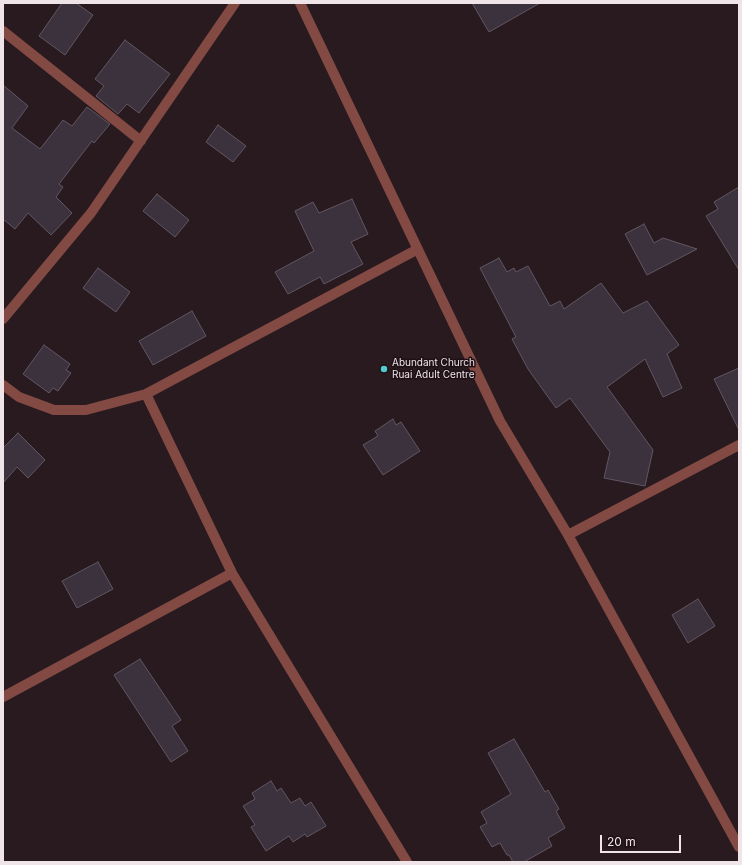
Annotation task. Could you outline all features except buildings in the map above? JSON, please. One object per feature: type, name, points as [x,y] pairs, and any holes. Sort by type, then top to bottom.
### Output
[{"type":"street","points":[[3,319],[91,213],[235,3]]},
{"type":"street","points":[[300,3],[500,421],[568,535],[739,847]]},
{"type":"street","points":[[3,32],[141,141]]},
{"type":"street","points":[[3,385],[18,397],[54,410],[86,410],[146,394],[418,249]]},
{"type":"street","points":[[146,394],[232,573],[407,862]]},
{"type":"street","points":[[568,535],[739,445]]},
{"type":"street","points":[[3,697],[232,573]]},
{"type":"place","name":"Abundant Church Ruai Adult Centre","points":[[384,369]]}]
